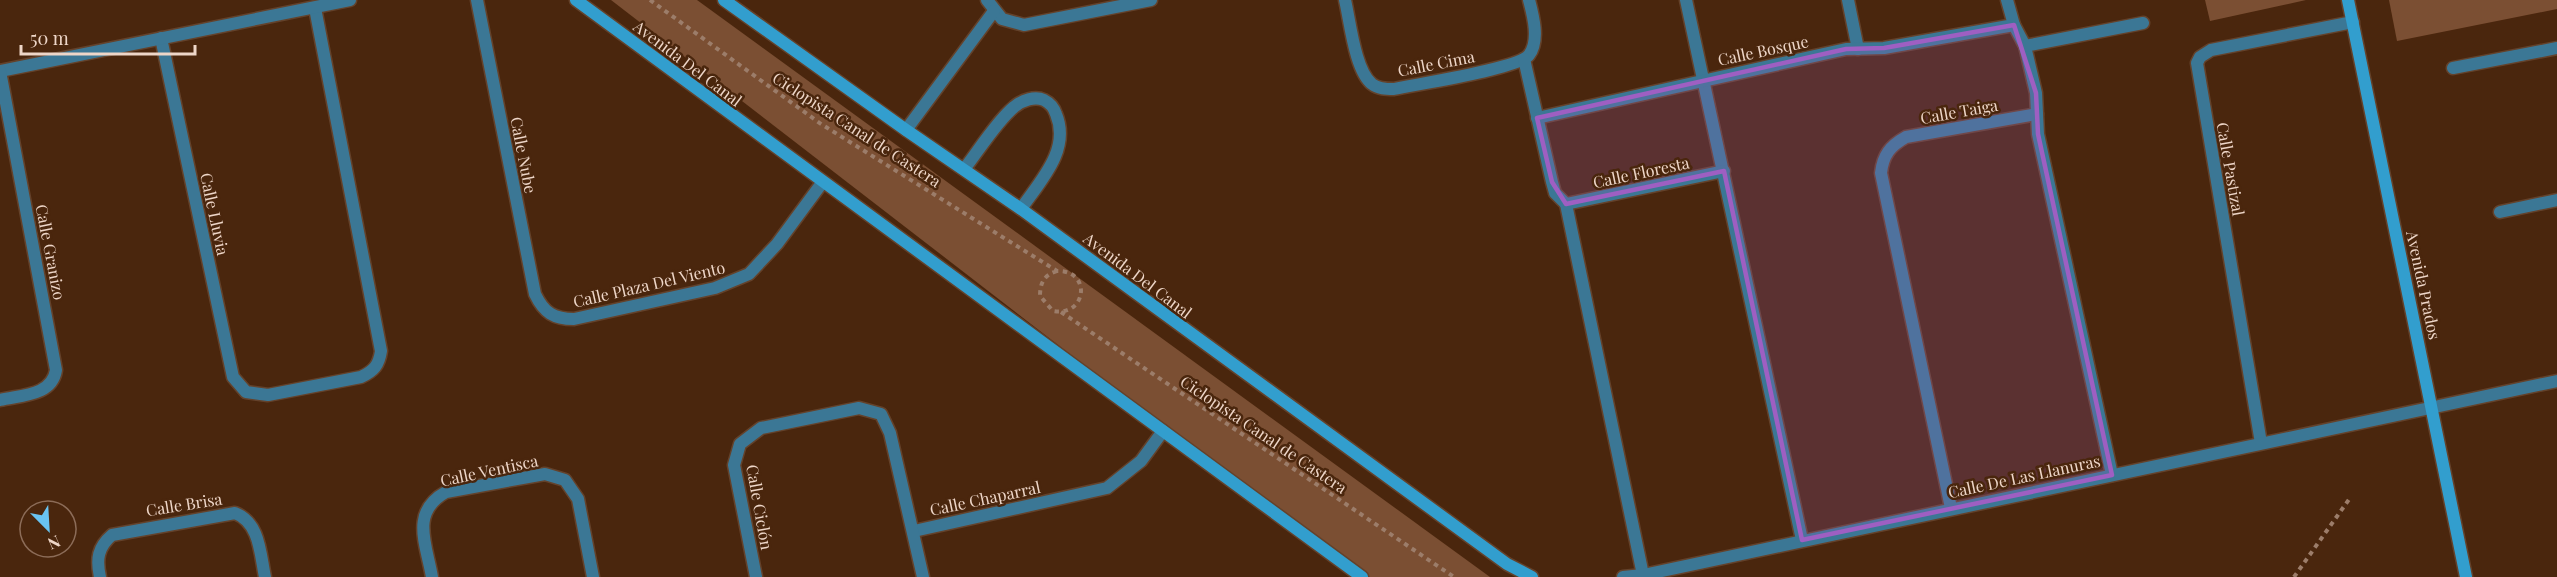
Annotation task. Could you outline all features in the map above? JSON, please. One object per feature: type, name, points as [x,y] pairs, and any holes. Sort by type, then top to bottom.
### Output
[{"type":"main road","name":"Avenida Del Canal","points":[[576,0],[822,183],[1362,577]]},
{"type":"main road","name":"Avenida Del Canal","points":[[724,0],[906,130],[1021,208],[1507,564],[1532,577]]},
{"type":"main road","name":"Avenida Prados","points":[[2348,0],[2466,577]]},
{"type":"street","points":[[0,71],[350,0]]},
{"type":"street","name":"Calle Nube","points":[[477,0],[535,294],[547,313]]},
{"type":"street","points":[[987,0],[994,11],[1008,21],[1024,25],[1151,0]]},
{"type":"street","name":"Calle Cima","points":[[1346,0],[1360,66],[1372,85],[1382,89],[1394,89],[1490,69],[1524,59]]},
{"type":"street","points":[[1529,0],[1534,31],[1533,46],[1524,59],[1555,193],[1566,204],[1643,575]]},
{"type":"street","name":"Calle Bosque","points":[[1686,0],[1704,79],[1846,50],[1884,48],[2014,25]]},
{"type":"street","points":[[1848,0],[1858,50]]},
{"type":"street","points":[[2007,0],[2014,25],[2025,46],[2036,93],[2038,134],[2112,475]]},
{"type":"street","name":"Calle Lluvia","points":[[160,38],[233,377],[246,392],[268,396],[361,377],[376,366],[381,351],[315,8]]},
{"type":"street","points":[[906,130],[994,11]]},
{"type":"street","points":[[2025,46],[2143,22]]},
{"type":"street","name":"Calle Pastizal","points":[[2261,443],[2197,63],[2200,57],[2211,50],[2353,22]]},
{"type":"street","points":[[2453,69],[2557,48]]},
{"type":"street","name":"Calle Granizo","points":[[0,71],[56,370],[52,383],[42,391],[0,400]]},
{"type":"street","points":[[1537,118],[1704,79],[1802,540]]},
{"type":"street","points":[[964,168],[1014,107],[1036,98],[1047,101],[1059,120],[1059,144],[1054,160],[1021,208]]},
{"type":"street","name":"Calle Taiga","points":[[1951,508],[1881,173],[1882,161],[1894,143],[1905,137],[2037,114]]},
{"type":"street","name":"Calle Floresta","points":[[1566,204],[1724,171]]},
{"type":"street","name":"Calle Plaza Del Viento","points":[[547,313],[560,319],[574,319],[734,282],[762,263],[822,183]]},
{"type":"street","points":[[2500,212],[2557,200]]},
{"type":"street","name":"Calle De Las Llanuras","points":[[1623,577],[1643,575],[2557,381]]},
{"type":"street","name":"Calle Chaparral","points":[[740,444],[761,428],[859,408],[880,414],[890,433],[914,531],[1107,488],[1141,461],[1163,431]]},
{"type":"street","name":"Calle Ciclón","points":[[740,444],[734,465],[756,577]]},
{"type":"street","name":"Calle Ventisca","points":[[432,577],[423,525],[427,507],[435,498],[446,492],[545,474],[565,480],[578,499],[594,577]]},
{"type":"street","name":"Calle Brisa","points":[[100,577],[98,554],[104,542],[112,535],[235,513],[244,517],[254,529],[265,577]]},
{"type":"street","points":[[914,531],[923,577]]},
{"type":"path","name":"Ciclopista Canal de Castera","points":[[650,0],[821,124],[1057,271],[1070,273],[1082,289],[1078,303],[1073,308],[1060,312]]},
{"type":"path","name":"Ciclopista Canal de Castera","points":[[1057,271],[1045,277],[1042,283],[1040,296],[1048,307],[1060,312],[1454,577]]},
{"type":"path","points":[[2295,577],[2350,498]]},
{"type":"highlighted area","points":[[2014,25],[2036,93],[2038,134],[2112,475],[1802,540],[1724,171],[1566,204],[1552,182],[1537,118],[1846,49],[1884,48]]},
{"type":"shaded area","points":[[611,0],[697,0],[1490,577],[1359,577]]},
{"type":"shaded area","points":[[2205,0],[2306,0],[2210,21]]},
{"type":"shaded area","points":[[2389,0],[2557,0],[2557,9],[2397,41]]}]
